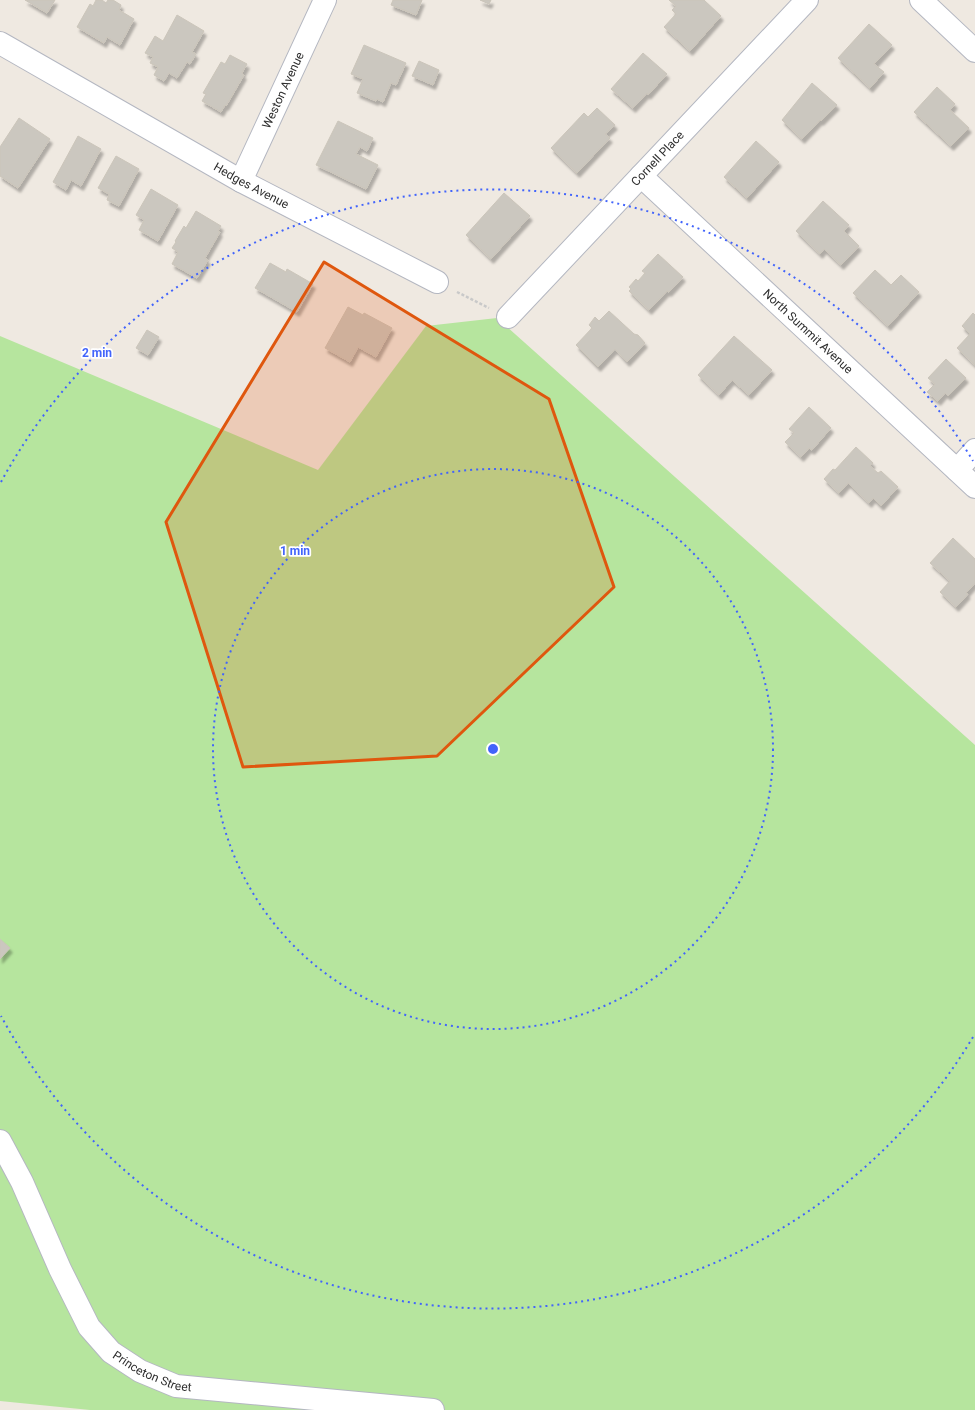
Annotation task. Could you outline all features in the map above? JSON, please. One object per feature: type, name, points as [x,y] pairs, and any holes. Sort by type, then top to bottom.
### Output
[{"type":"street","name":"Weston Avenue","points":[[241,181],[325,0]]},
{"type":"street","name":"Cornell Place","points":[[508,317],[807,0]]},
{"type":"street","points":[[921,0],[975,51]]},
{"type":"street","name":"Hedges Avenue","points":[[0,43],[241,181],[437,282]]},
{"type":"street","name":"North Summit Avenue","points":[[640,176],[975,487]]},
{"type":"street","points":[[957,470],[975,450]]},
{"type":"street","name":"Princeton Street","points":[[0,1141],[22,1182],[60,1269],[89,1327],[111,1352],[140,1371],[176,1386],[434,1410]]},
{"type":"path","points":[[437,282],[508,317]]},
{"type":"highlighted area","points":[[324,262],[549,399],[614,587],[437,756],[243,767],[166,522]]},
{"type":"green space","points":[[497,318],[975,745],[975,1410],[90,1410],[0,1401],[0,336],[318,470],[426,326]]},
{"type":"building","points":[[25,0],[55,0],[47,13]]},
{"type":"building","points":[[96,0],[102,0],[106,3],[108,0],[113,0],[121,5],[119,10],[134,19],[120,45],[107,37],[104,43],[77,27],[90,4],[93,6]]},
{"type":"building","points":[[393,0],[422,0],[416,15],[391,5]]},
{"type":"building","points":[[480,0],[491,0],[489,4]]},
{"type":"building","points":[[669,0],[704,0],[721,16],[690,51],[664,27],[676,14],[672,10],[676,6]]},
{"type":"building","points":[[177,15],[204,31],[192,52],[196,54],[190,64],[187,62],[177,78],[169,73],[164,81],[154,75],[158,67],[150,63],[153,57],[145,53],[155,36],[163,41]]},
{"type":"building","points":[[869,24],[892,45],[874,64],[884,72],[870,88],[838,58]]},
{"type":"building","points":[[364,45],[406,63],[396,85],[391,83],[383,102],[377,99],[376,101],[357,93],[363,79],[351,74]]},
{"type":"building","points":[[643,53],[667,74],[648,95],[647,93],[633,108],[611,89]]},
{"type":"building","points":[[230,55],[247,64],[242,73],[244,75],[221,112],[202,101],[206,94],[203,93],[221,62],[225,64]]},
{"type":"building","points":[[419,61],[439,70],[433,85],[412,76]]},
{"type":"building","points":[[812,83],[837,105],[802,139],[782,120]]},
{"type":"building","points":[[937,87],[955,104],[950,110],[969,128],[951,146],[914,112]]},
{"type":"building","points":[[597,108],[615,125],[605,134],[610,138],[577,173],[551,148],[584,113],[588,117]]},
{"type":"building","points":[[19,118],[50,139],[18,188],[0,176],[0,147]]},
{"type":"building","points":[[338,121],[373,138],[367,151],[360,147],[356,154],[378,165],[366,189],[316,165]]},
{"type":"building","points":[[78,136],[101,149],[81,186],[71,180],[66,190],[53,182]]},
{"type":"building","points":[[756,141],[779,162],[747,198],[724,177]]},
{"type":"building","points":[[116,156],[139,169],[119,206],[107,200],[109,194],[98,188]]},
{"type":"building","points":[[151,189],[178,205],[158,241],[139,230],[144,220],[136,215]]},
{"type":"building","points":[[504,193],[530,216],[491,259],[466,235]]},
{"type":"building","points":[[823,201],[849,225],[844,231],[859,246],[841,265],[824,249],[820,254],[796,231]]},
{"type":"building","points":[[196,211],[221,226],[218,231],[220,232],[205,258],[208,260],[197,278],[172,264],[178,252],[172,248],[176,242],[175,241],[184,226],[186,228]]},
{"type":"building","points":[[658,254],[683,277],[649,310],[629,291],[631,289],[629,287],[636,279],[638,281],[645,273],[642,271]]},
{"type":"building","points":[[270,263],[286,272],[287,269],[313,284],[297,312],[255,288]]},
{"type":"building","points":[[875,270],[891,285],[901,275],[919,292],[888,326],[853,293]]},
{"type":"building","points":[[348,307],[363,315],[364,313],[392,328],[376,357],[358,347],[350,362],[325,348]]},
{"type":"building","points":[[609,311],[634,334],[638,335],[645,343],[627,362],[615,349],[598,367],[576,345],[592,328],[589,325],[595,317],[599,321]]},
{"type":"building","points":[[973,313],[975,315],[975,365],[957,348],[970,334],[962,326]]},
{"type":"building","points":[[147,330],[159,337],[148,355],[136,348]]},
{"type":"building","points":[[734,336],[772,370],[749,395],[732,380],[719,395],[698,375]]},
{"type":"building","points":[[946,359],[966,378],[948,396],[945,393],[938,401],[927,392],[935,384],[928,378]]},
{"type":"building","points":[[809,407],[831,428],[812,450],[809,448],[801,457],[785,442],[794,433],[789,429]]},
{"type":"building","points":[[856,447],[873,463],[870,466],[878,473],[881,471],[898,487],[881,506],[873,498],[869,503],[848,483],[839,493],[824,479],[833,469],[835,470]]},
{"type":"building","points":[[953,538],[975,559],[975,583],[966,593],[968,594],[956,607],[940,592],[950,581],[930,563]]},
{"type":"building","points":[[0,939],[10,948],[0,959]]}]
